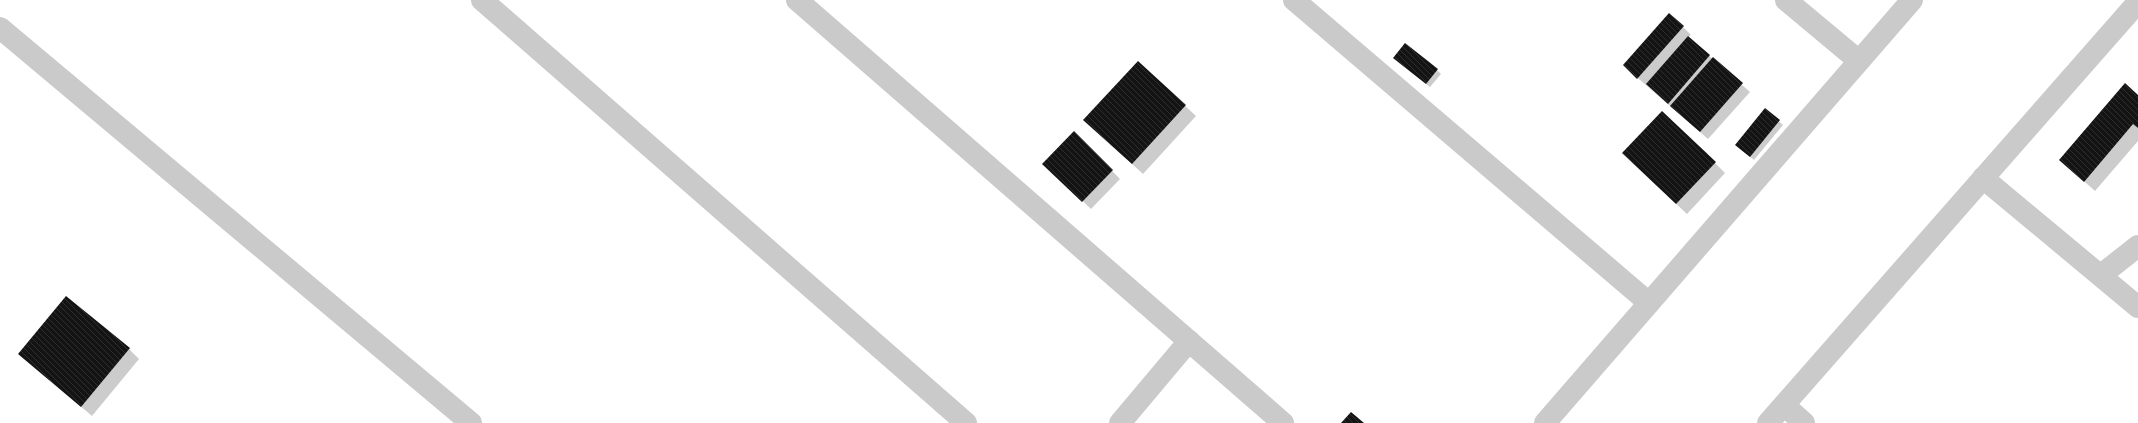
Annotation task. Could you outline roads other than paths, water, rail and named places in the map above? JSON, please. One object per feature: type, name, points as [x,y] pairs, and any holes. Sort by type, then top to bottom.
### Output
[{"type":"street","points":[[482,0],[966,423]]},
{"type":"street","points":[[797,0],[1283,423]]},
{"type":"street","points":[[1294,0],[1649,303]]},
{"type":"street","points":[[1786,0],[1859,61]]},
{"type":"street","points":[[1545,423],[1912,0]]},
{"type":"street","points":[[1768,423],[2138,2]]},
{"type":"street","points":[[0,28],[471,423]]},
{"type":"street","points":[[1983,178],[2101,274],[2138,307]]},
{"type":"street","points":[[2101,274],[2138,246]]},
{"type":"street","points":[[1120,423],[1189,341]]},
{"type":"street","points":[[1784,405],[1804,423]]}]
